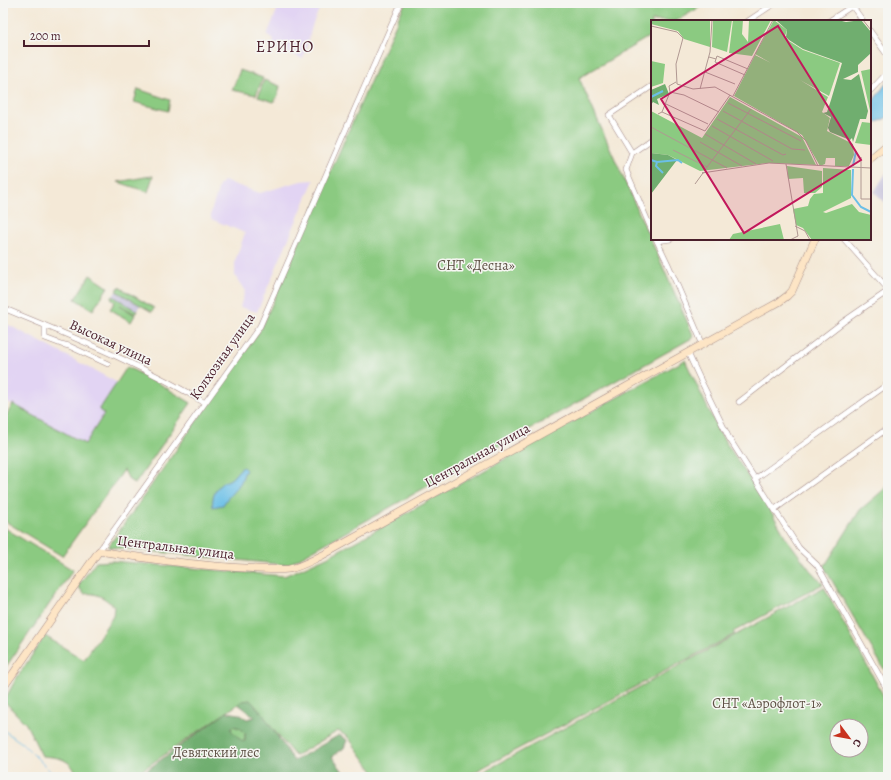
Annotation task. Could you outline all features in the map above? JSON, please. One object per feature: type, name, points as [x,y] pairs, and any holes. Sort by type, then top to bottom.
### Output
[{"type":"street","name":"Колхозная улица","points":[[3,688],[265,318],[401,3]]},
{"type":"street","points":[[750,20],[775,3]]},
{"type":"street","points":[[829,20],[851,5],[862,20]]},
{"type":"street","points":[[871,32],[888,56]]},
{"type":"street","points":[[871,90],[888,72]]},
{"type":"street","points":[[632,153],[609,114],[651,87]]},
{"type":"street","points":[[651,140],[632,153],[626,170],[651,229]]},
{"type":"street","points":[[871,158],[888,144]]},
{"type":"street","points":[[656,240],[668,264],[702,345]]},
{"type":"street","name":"Центральная улица","points":[[99,551],[129,556],[255,569],[290,569],[302,566],[688,353],[787,296],[795,283],[815,240]]},
{"type":"street","points":[[739,402],[843,322],[888,290],[845,240]]},
{"type":"street","name":"Высокая улица","points":[[3,308],[131,364],[183,390],[205,404]]},
{"type":"street","points":[[45,326],[45,338],[69,346],[108,364]]},
{"type":"street","points":[[688,353],[700,381],[729,438],[799,548],[816,565],[823,576],[888,690]]},
{"type":"street","points":[[755,479],[888,384]]},
{"type":"street","points":[[775,509],[888,428]]},
{"type":"shaded area","points":[[280,3],[322,3],[313,23],[303,59],[272,46],[274,40],[267,35]]},
{"type":"shaded area","points":[[888,170],[888,205],[874,192]]},
{"type":"shaded area","points":[[314,180],[257,312],[240,307],[245,291],[235,276],[235,261],[245,233],[211,219],[211,212],[219,186],[224,181],[260,193],[301,181]]},
{"type":"shaded area","points":[[119,287],[154,308],[152,312],[140,305],[135,314],[111,299]]},
{"type":"shaded area","points":[[3,322],[118,383],[100,410],[104,414],[85,444],[3,400]]},
{"type":"green space","name":"СНТ «Десна»","points":[[405,3],[707,3],[678,20],[651,20],[651,36],[579,78],[694,337],[287,565],[108,547],[261,329]]},
{"type":"green space","points":[[240,70],[263,78],[256,95],[232,90]]},
{"type":"green space","points":[[264,80],[280,86],[278,95],[274,102],[258,97]]},
{"type":"green space","points":[[138,89],[170,100],[168,111],[134,102]]},
{"type":"green space","points":[[153,176],[148,192],[118,182],[145,177]]},
{"type":"green space","points":[[90,275],[108,287],[93,310],[75,299]]},
{"type":"green space","points":[[119,287],[154,308],[152,312],[116,291]]},
{"type":"green space","points":[[113,296],[137,311],[135,314],[120,305],[135,315],[131,322],[110,309],[115,302],[111,299]]},
{"type":"green space","points":[[685,360],[719,432],[772,513],[786,538],[810,570],[823,584],[733,632],[735,634],[465,777],[377,777],[348,737],[338,731],[295,756],[258,711],[240,703],[132,777],[80,777],[64,760],[42,756],[26,724],[4,701],[16,679],[45,636],[84,660],[113,616],[114,606],[104,598],[97,595],[84,594],[78,586],[96,562],[112,561],[284,576],[329,556]]},
{"type":"green space","points":[[127,367],[155,381],[191,403],[135,484],[129,480],[124,470],[62,556],[3,520],[3,421],[13,404],[85,444],[104,414],[99,410]]},
{"type":"green space","points":[[888,486],[888,676],[824,567],[860,510]]},
{"type":"green space","points":[[3,527],[73,570],[3,671]]},
{"type":"green space","name":"СНТ «Аэрофлот-1»","points":[[824,587],[888,704],[888,777],[474,777]]},
{"type":"green space","name":"Девятский лес","points":[[250,700],[262,713],[294,761],[339,735],[347,740],[344,748],[332,757],[347,777],[137,777],[227,712],[239,714],[247,719],[255,717],[238,704],[242,701]],"holes":[[[233,726],[240,728],[245,733],[245,741],[242,741],[231,730]]]},
{"type":"green space","points":[[233,726],[240,728],[245,733],[245,741],[239,739],[234,734],[231,730]]},
{"type":"water","points":[[888,81],[888,117],[871,125],[871,104]]},
{"type":"water","points":[[243,467],[246,470],[239,485],[223,505],[213,507],[213,498],[219,486],[231,479]]},
{"type":"waterway","points":[[3,730],[22,743],[56,777]]},
{"type":"district","name":"ЕРИНО","points":[[285,46]]}]
